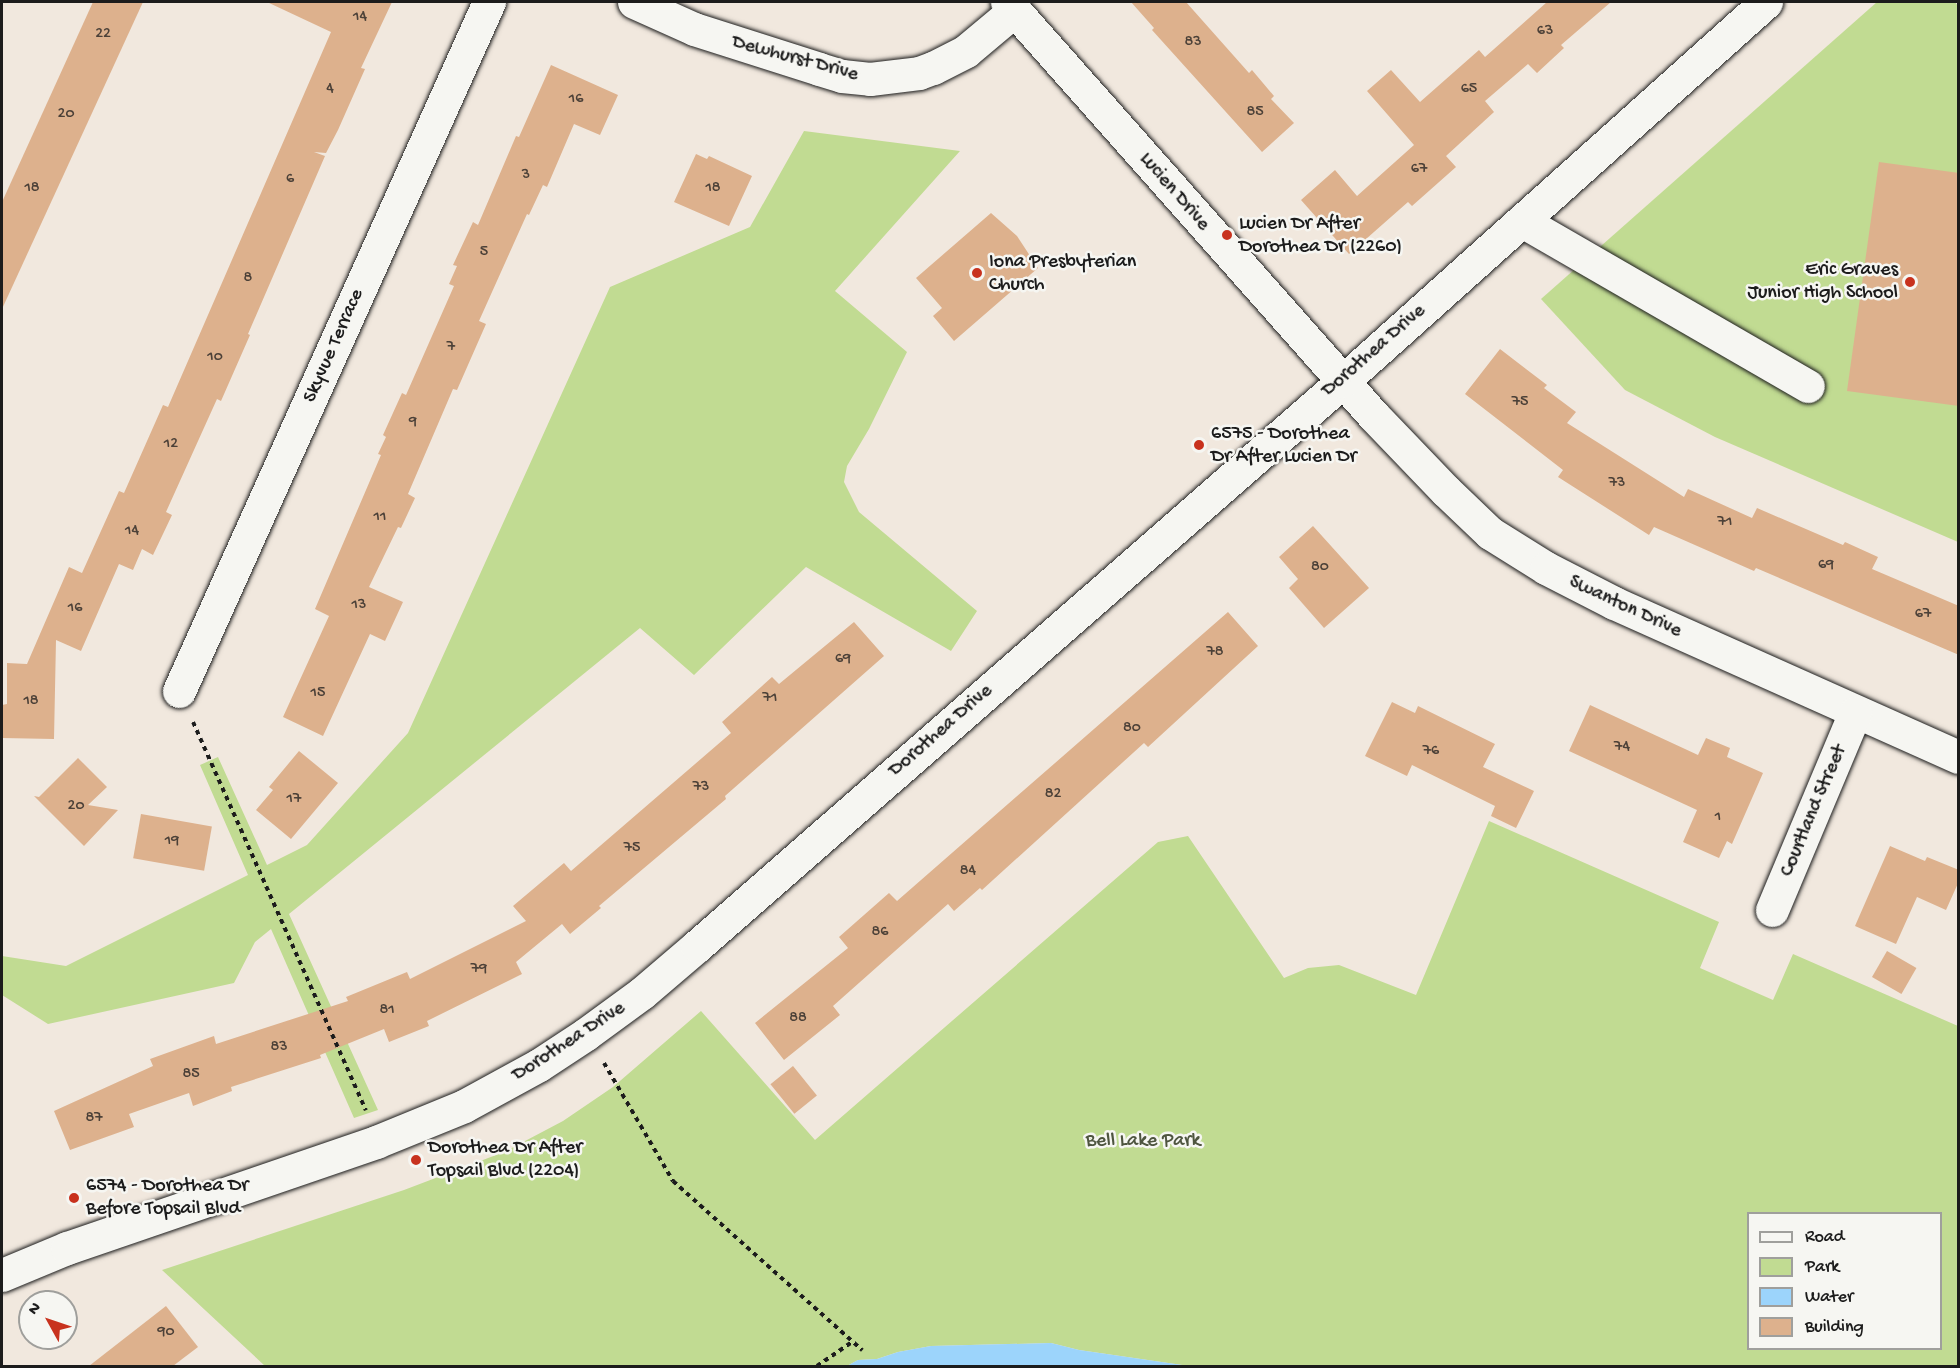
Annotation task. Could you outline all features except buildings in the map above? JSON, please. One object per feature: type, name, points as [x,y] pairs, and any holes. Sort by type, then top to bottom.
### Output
[{"type":"street","name":"Skyvue Terrace","points":[[179,691],[489,2]]},
{"type":"street","name":"Dewhurst Drive","points":[[634,2],[705,33],[819,69],[870,79],[920,73],[966,51],[1011,6]]},
{"type":"street","name":"Dorothea Drive","points":[[2,1275],[67,1248],[376,1142],[464,1106],[539,1065],[586,1034],[679,962],[1343,381],[1766,2]]},
{"type":"street","name":"Lucien Drive","points":[[1011,6],[1343,381]]},
{"type":"street","points":[[1522,221],[1808,386]]},
{"type":"street","name":"Swanton Drive","points":[[1343,381],[1446,491],[1490,533],[1546,568],[1614,603],[1855,713],[1959,757]]},
{"type":"street","name":"Courtland Street","points":[[1772,910],[1855,713]]},
{"type":"path","points":[[179,691],[369,1115]]},
{"type":"path","points":[[586,1034],[673,1181],[862,1350]]},
{"type":"path","points":[[817,1366],[852,1342]]},
{"type":"green space","points":[[1877,2],[1955,2],[1958,6],[1958,542],[1715,437],[1625,390],[1541,299]]},
{"type":"green space","points":[[804,131],[960,151],[835,291],[907,352],[869,429],[847,466],[844,482],[859,512],[977,611],[951,651],[806,567],[694,675],[640,628],[289,914],[378,1110],[354,1118],[271,929],[255,942],[234,983],[48,1024],[2,995],[2,956],[66,966],[248,875],[200,765],[218,757],[267,865],[307,845],[408,733],[610,287],[750,227]]},
{"type":"green space","name":"Bell Lake Park","points":[[1489,821],[1719,922],[1700,968],[1773,1000],[1793,954],[1958,1026],[1958,1366],[1189,1366],[1079,1350],[1051,1343],[931,1346],[898,1352],[877,1359],[858,1360],[847,1366],[265,1366],[162,1270],[404,1190],[504,1152],[563,1121],[613,1087],[701,1011],[815,1140],[1158,842],[1188,836],[1284,978],[1308,968],[1339,965],[1416,995]]},
{"type":"water","points":[[1051,1343],[1079,1350],[1189,1366],[847,1366],[858,1360],[877,1359],[898,1352],[931,1346]]},
{"type":"place","name":"Lucien Dr After Dorothea Dr (2260)","points":[[1227,235]]},
{"type":"place","name":"Iona Presbyterian Church","points":[[977,273]]},
{"type":"place","name":"Eric Graves Junior High School","points":[[1910,282]]},
{"type":"place","name":"6575 - Dorothea Dr After Lucien Dr","points":[[1199,445]]},
{"type":"place","name":"Dorothea Dr After Topsail Blvd (2204)","points":[[416,1160]]},
{"type":"place","name":"6574 - Dorothea Dr Before Topsail Blvd","points":[[74,1198]]}]
